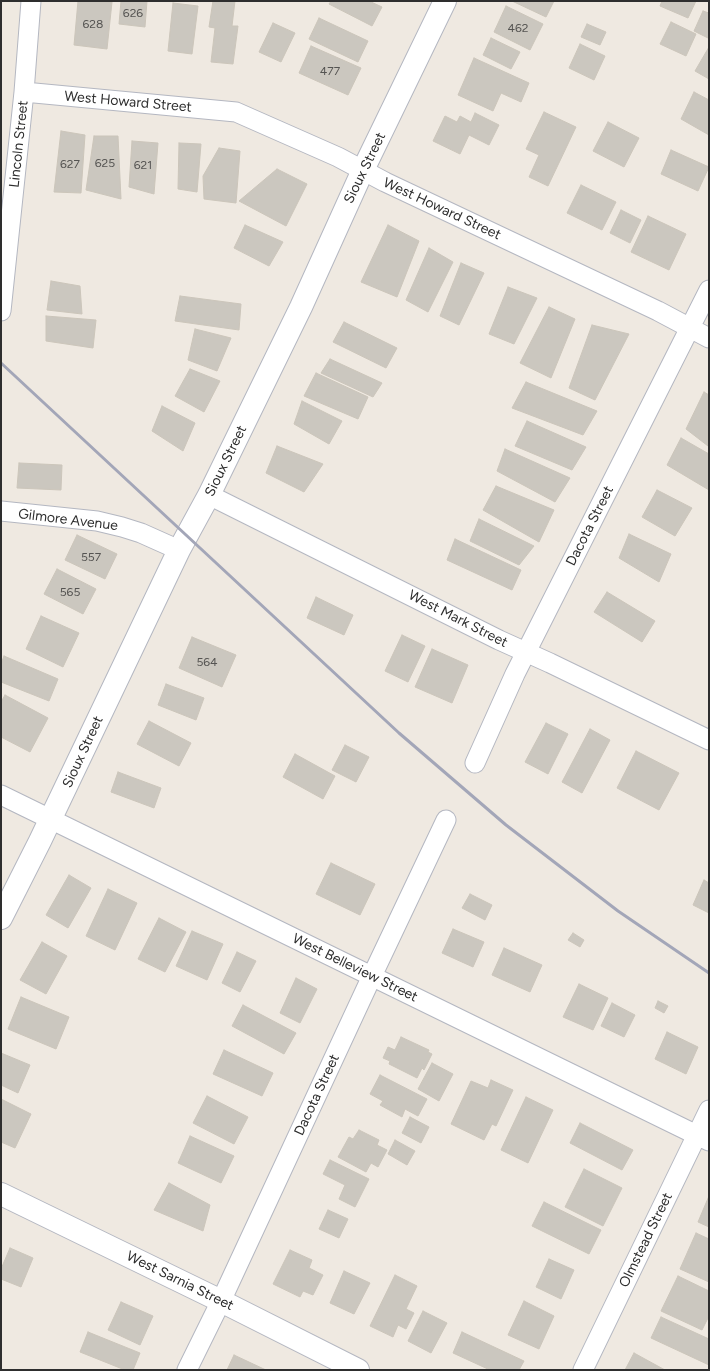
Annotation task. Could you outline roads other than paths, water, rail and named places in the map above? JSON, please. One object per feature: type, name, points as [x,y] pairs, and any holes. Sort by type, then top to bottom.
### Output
[{"type":"street","name":"Lincoln Street","points":[[1,311],[32,1]]},
{"type":"street","name":"Sioux Street","points":[[1,918],[51,818],[179,550],[209,495],[301,307],[363,170],[445,1]]},
{"type":"street","name":"West Howard Street","points":[[24,92],[236,112],[338,157],[385,182],[658,310],[709,338]]},
{"type":"street","name":"Dacota Street","points":[[475,763],[526,652],[709,290]]},
{"type":"street","name":"West Mark Street","points":[[209,495],[526,652],[709,740]]},
{"type":"street","name":"Gilmore Avenue","points":[[1,512],[97,521],[141,533],[179,550]]},
{"type":"street","name":"West Belleview Street","points":[[1,794],[703,1138]]},
{"type":"street","name":"Dacota Street","points":[[187,1370],[221,1301],[446,820]]},
{"type":"street","name":"Olmstead Street","points":[[583,1370],[703,1138],[709,1110]]},
{"type":"street","name":"West Sarnia Street","points":[[1,1194],[221,1301],[358,1370]]},
{"type":"railway","points":[[1,363],[399,733],[506,825],[618,911],[709,973]]}]
